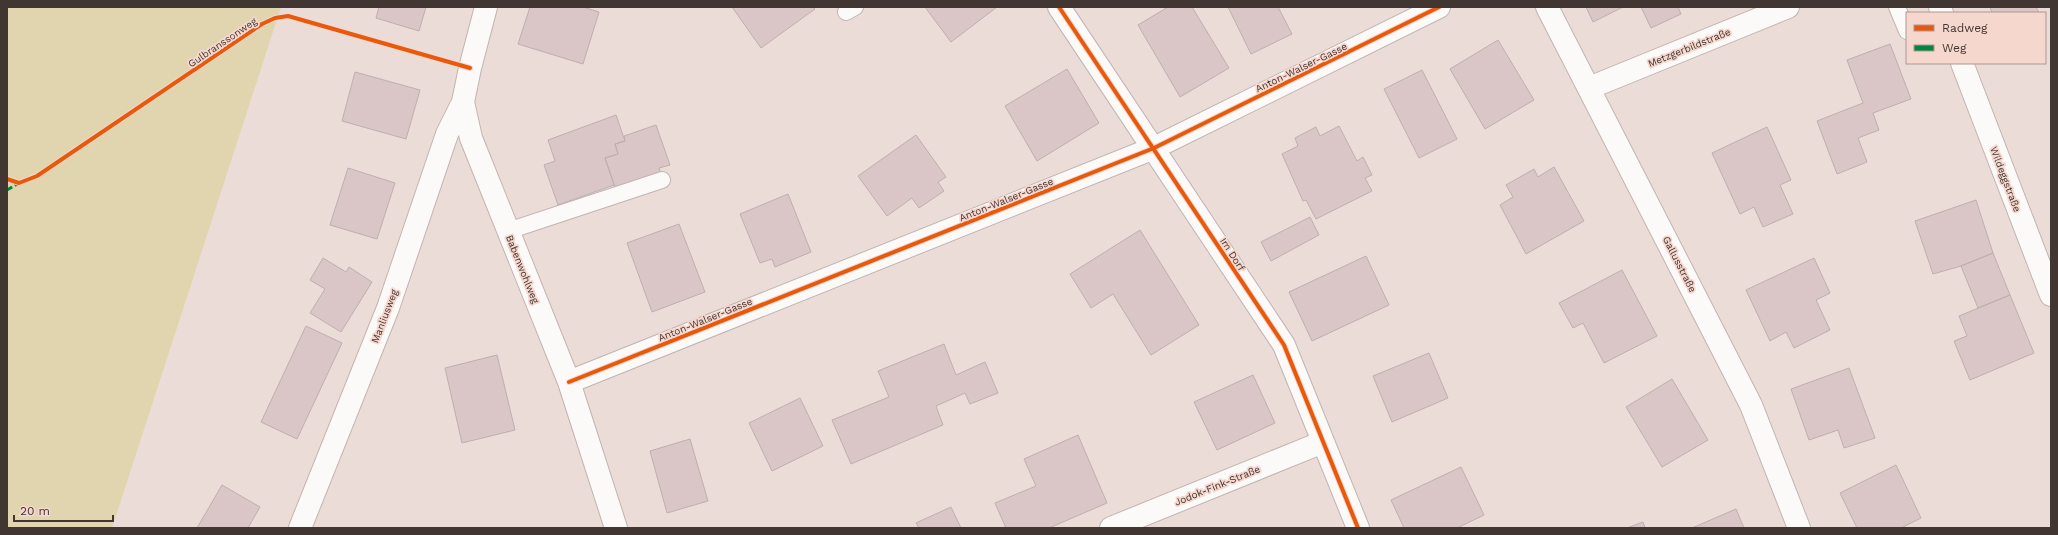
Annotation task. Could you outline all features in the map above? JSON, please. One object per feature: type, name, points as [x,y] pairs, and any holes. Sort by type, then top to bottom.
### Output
[{"type":"street","name":"Babenwohlweg","points":[[486,7],[463,102],[471,138],[569,382],[616,528]]},
{"type":"street","name":"Im Dorf","points":[[1059,7],[1284,345],[1358,528]]},
{"type":"street","name":"Anton-Walser-Gasse","points":[[569,382],[1154,148],[1439,7]]},
{"type":"street","name":"Gallusstraße","points":[[1547,7],[1752,405],[1799,528]]},
{"type":"street","name":"Metzgerbildstraße","points":[[1589,88],[1788,7]]},
{"type":"street","name":"Wildeggstraße","points":[[1962,64],[2051,295]]},
{"type":"street","name":"Manliusweg","points":[[300,528],[388,308],[447,134],[463,102]]},
{"type":"street","name":"Jodok-Fink-Straße","points":[[1112,528],[1323,442]]},
{"type":"lane","points":[[1897,7],[1906,29]]},
{"type":"lane","points":[[508,231],[662,180]]},
{"type":"shaded area","points":[[7,7],[281,7],[112,528],[7,528]]},
{"type":"building","points":[[379,7],[426,7],[419,31],[376,18]]},
{"type":"building","points":[[530,7],[583,7],[599,12],[583,64],[518,44]]},
{"type":"building","points":[[732,7],[813,7],[815,9],[761,48]]},
{"type":"building","points":[[925,7],[997,7],[951,42]]},
{"type":"building","points":[[1168,7],[1192,7],[1229,68],[1180,97],[1138,25]]},
{"type":"building","points":[[1228,7],[1278,7],[1292,34],[1251,54]]},
{"type":"building","points":[[1586,7],[1623,7],[1593,22]]},
{"type":"building","points":[[1641,7],[1678,7],[1681,14],[1651,28]]},
{"type":"building","points":[[1990,7],[2036,7],[2038,12],[1992,12]]},
{"type":"building","points":[[1498,40],[1534,100],[1485,129],[1450,69]]},
{"type":"building","points":[[1890,44],[1911,99],[1873,113],[1879,130],[1858,138],[1867,162],[1837,174],[1817,121],[1863,103],[1847,60]]},
{"type":"building","points":[[1067,69],[1099,123],[1037,161],[1005,106]]},
{"type":"building","points":[[1422,70],[1457,139],[1419,158],[1384,89]]},
{"type":"building","points":[[355,72],[420,90],[406,139],[342,121]]},
{"type":"building","points":[[616,115],[625,141],[615,144],[618,154],[605,158],[614,185],[558,205],[544,165],[555,161],[548,140]]},
{"type":"building","points":[[656,125],[670,165],[659,168],[661,174],[616,190],[605,158],[618,154],[615,144],[625,141],[624,136]]},
{"type":"building","points":[[1339,126],[1357,161],[1363,157],[1372,175],[1365,178],[1372,191],[1316,219],[1306,200],[1303,201],[1282,154],[1298,146],[1295,138],[1316,127],[1320,136]]},
{"type":"building","points":[[1767,127],[1791,180],[1780,185],[1793,214],[1763,227],[1754,207],[1740,214],[1712,153]]},
{"type":"building","points":[[916,135],[946,177],[938,182],[944,191],[919,208],[912,198],[887,216],[858,176]]},
{"type":"building","points":[[1554,167],[1584,221],[1526,254],[1500,205],[1513,197],[1506,185],[1534,169],[1538,177]]},
{"type":"building","points":[[348,168],[395,183],[377,239],[330,225]]},
{"type":"building","points":[[788,194],[811,252],[775,267],[772,259],[760,263],[740,214]]},
{"type":"building","points":[[1976,200],[1993,253],[1961,266],[1933,274],[1915,221]]},
{"type":"building","points":[[1310,217],[1319,235],[1271,261],[1261,242]]},
{"type":"building","points":[[679,224],[705,292],[652,312],[627,243]]},
{"type":"building","points":[[1140,230],[1199,325],[1151,355],[1113,294],[1091,308],[1070,274]]},
{"type":"building","points":[[1993,253],[2010,295],[1978,308],[1961,266]]},
{"type":"building","points":[[1366,256],[1389,305],[1312,341],[1289,292]]},
{"type":"building","points":[[323,258],[346,272],[349,267],[372,282],[341,332],[310,313],[325,289],[310,280]]},
{"type":"building","points":[[1814,258],[1830,293],[1816,300],[1830,330],[1794,348],[1786,332],[1770,341],[1746,290]]},
{"type":"building","points":[[1622,270],[1657,336],[1604,363],[1583,323],[1573,328],[1559,303]]},
{"type":"building","points":[[2010,295],[2034,353],[1970,380],[1954,341],[1967,336],[1959,316]]},
{"type":"building","points":[[306,326],[342,343],[297,439],[261,422]]},
{"type":"building","points":[[944,344],[956,375],[985,362],[998,393],[970,404],[965,393],[936,406],[943,425],[851,464],[832,420],[889,397],[878,371]]},
{"type":"building","points":[[1429,353],[1448,398],[1392,422],[1373,376]]},
{"type":"building","points":[[497,355],[515,430],[462,443],[445,368]]},
{"type":"building","points":[[1849,368],[1875,438],[1844,448],[1838,430],[1809,440],[1791,389]]},
{"type":"building","points":[[1253,375],[1275,423],[1217,450],[1194,402]]},
{"type":"building","points":[[1672,379],[1708,440],[1662,467],[1626,407]]},
{"type":"building","points":[[800,398],[823,446],[772,471],[749,423]]},
{"type":"building","points":[[1078,435],[1107,503],[1049,528],[1006,528],[995,503],[1036,486],[1024,459]]},
{"type":"building","points":[[690,439],[708,501],[667,513],[650,451]]},
{"type":"building","points":[[1896,465],[1921,518],[1901,528],[1857,528],[1840,493]]},
{"type":"building","points":[[1461,467],[1484,515],[1457,528],[1404,528],[1391,500]]},
{"type":"building","points":[[222,485],[260,507],[248,528],[197,528]]},
{"type":"building","points":[[951,507],[961,528],[919,528],[916,523]]},
{"type":"building","points":[[1736,509],[1744,528],[1692,528]]},
{"type":"building","points":[[1643,522],[1645,528],[1627,528]]},
{"type":"marked path","points":[[7,190],[19,183]]},
{"type":"cycle path","points":[[1059,7],[1284,345],[1358,528]]},
{"type":"cycle path","points":[[569,382],[1154,148],[1439,7]]},
{"type":"cycle path","name":"Gulbranssonweg","points":[[7,179],[19,183],[37,176],[262,24],[275,18],[288,16],[470,68]]}]
